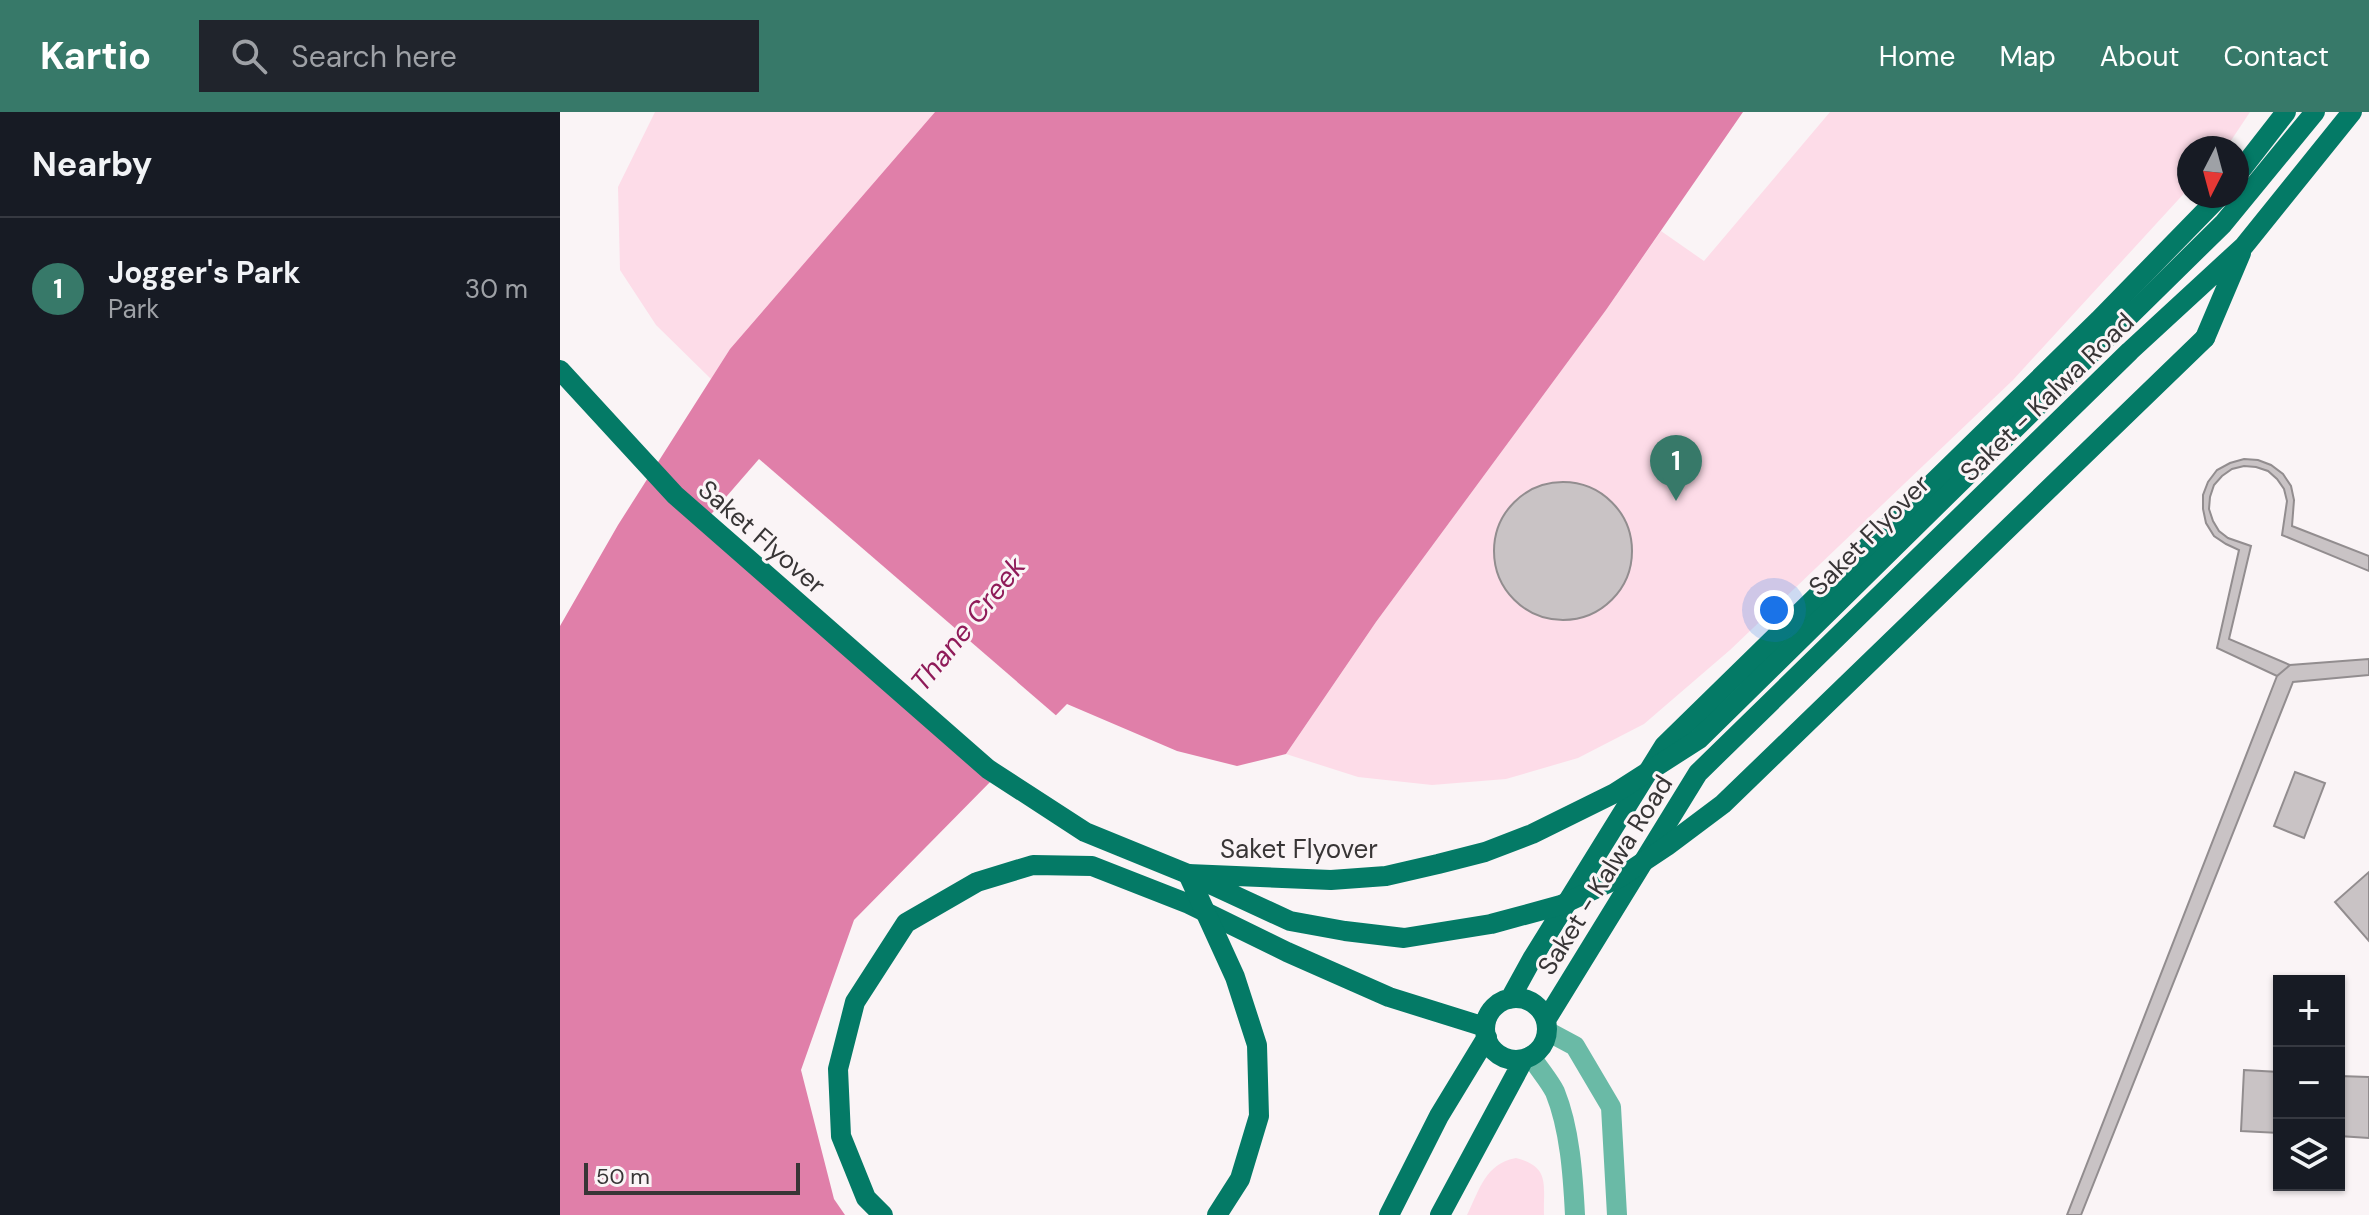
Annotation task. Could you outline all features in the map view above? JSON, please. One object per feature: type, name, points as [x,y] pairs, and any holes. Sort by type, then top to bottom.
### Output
[{"type":"main road","points":[[2249,160],[2286,112]]},
{"type":"main road","name":"Saket Flyover","points":[[1188,874],[1331,880],[1386,876],[1485,852],[1532,834],[1615,793],[1699,739],[2223,224],[2315,112]]},
{"type":"main road","name":"Saket - Kalwa Road","points":[[1546,1025],[1698,773],[2130,351],[2244,246],[2352,112]]},
{"type":"main road","name":"Saket - Kalwa Road","points":[[1510,999],[1664,746],[2088,331],[2208,208]]},
{"type":"main road","name":"Saket Flyover","points":[[560,370],[675,495],[988,769],[1085,832],[1188,874],[1290,921],[1404,938],[1491,924],[1561,905],[1619,878],[1723,804],[2205,338],[2244,246]]},
{"type":"main road","points":[[883,1215],[866,1198],[841,1136],[838,1069],[855,1002],[906,923],[977,882],[1019,869],[1033,865],[1092,866],[1189,904],[1389,997],[1486,1032]]},
{"type":"main road","points":[[1188,874],[1235,977],[1257,1045],[1259,1116],[1240,1179],[1217,1215]]},
{"type":"main road","points":[[1389,1215],[1486,1032],[1493,1009],[1510,999],[1531,1002],[1539,1008],[1546,1025],[1543,1046],[1527,1058],[1440,1215]]},
{"type":"main road","points":[[1486,1032],[1498,1054],[1507,1058],[1527,1058]]},
{"type":"street","points":[[1546,1025],[1575,1046],[1611,1107],[1617,1215]]},
{"type":"street","points":[[1527,1058],[1554,1091],[1566,1133],[1575,1215]]},
{"type":"shaded area","points":[[655,112],[935,112],[730,349],[711,379],[656,325],[620,270],[618,187]]},
{"type":"shaded area","points":[[1830,112],[2250,112],[2234,136],[2177,136],[2177,201],[2013,380],[1730,650],[1644,724],[1578,758],[1506,779],[1432,785],[1358,777],[1286,754],[1376,622],[1661,231],[1704,261]]},
{"type":"shaded area","points":[[1516,1158],[1535,1166],[1540,1172],[1544,1186],[1544,1215],[1467,1215],[1490,1172]]},
{"type":"water","name":"Thane Creek","points":[[935,112],[1743,112],[1606,310],[1376,622],[1286,754],[1237,766],[1177,751],[1067,704],[854,920],[801,1070],[834,1199],[845,1215],[560,1215],[560,626],[618,525],[730,349]]},
{"type":"pier","points":[[759,459],[1059,718],[995,782],[700,527]]},
{"type":"building","points":[[2244,459],[2271,465],[2283,474],[2291,486],[2294,500],[2292,526],[2369,556],[2369,571],[2282,535],[2287,501],[2284,489],[2268,471],[2244,466],[2232,469],[2214,485],[2209,509],[2219,531],[2228,538],[2251,546],[2229,639],[2290,665],[2277,676],[2217,648],[2239,550],[2214,536],[2206,523],[2203,495],[2217,470]]},
{"type":"building","points":[[1563,482],[1589,487],[1612,502],[1627,525],[1632,551],[1627,577],[1612,600],[1589,615],[1563,620],[1537,615],[1514,600],[1499,577],[1494,551],[1499,525],[1514,502],[1537,487]]},
{"type":"building","points":[[2369,659],[2369,675],[2293,682],[2081,1215],[2067,1215],[2277,676],[2290,665]]},
{"type":"building","points":[[2295,772],[2325,783],[2304,838],[2274,826]]},
{"type":"building","points":[[2369,872],[2369,941],[2335,902]]},
{"type":"building","points":[[2244,1070],[2273,1072],[2273,1133],[2241,1131]]},
{"type":"building","points":[[2345,1076],[2369,1077],[2369,1138],[2345,1136]]},
{"type":"place","name":"Jogger's Park","points":[[1676,501]]}]
